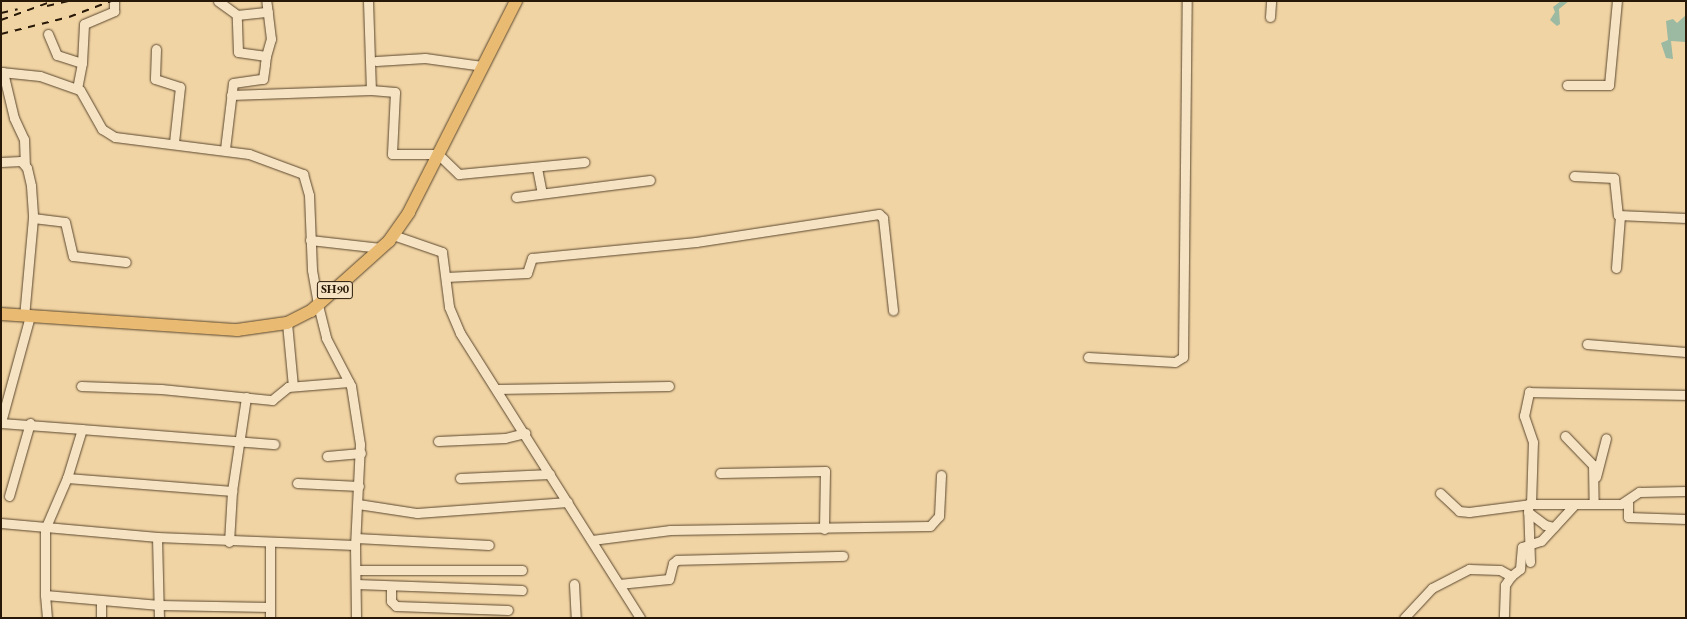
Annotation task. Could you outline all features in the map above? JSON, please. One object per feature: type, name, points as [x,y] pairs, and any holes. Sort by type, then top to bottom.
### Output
[{"type":"main road","name":"SH90","points":[[1,314],[237,330],[287,323],[318,305],[381,248],[393,235],[438,154],[516,1]]},
{"type":"street","points":[[77,88],[82,63],[84,24],[114,12],[114,1]]},
{"type":"street","points":[[218,1],[237,15],[268,12]]},
{"type":"street","points":[[225,149],[231,95],[234,82],[263,80],[266,56],[271,39],[266,1]]},
{"type":"street","points":[[368,1],[370,90]]},
{"type":"street","points":[[1088,357],[1176,362],[1183,357],[1187,1]]},
{"type":"street","points":[[1270,17],[1271,1]]},
{"type":"street","points":[[1567,85],[1609,86],[1617,1]]},
{"type":"street","points":[[237,15],[238,52],[266,56]]},
{"type":"street","points":[[48,34],[57,55],[82,63]]},
{"type":"street","points":[[156,49],[156,81],[180,87],[174,142]]},
{"type":"street","points":[[376,61],[426,58],[483,66]]},
{"type":"street","points":[[274,444],[240,444],[30,423],[1,423],[27,316],[33,218],[31,186],[25,164],[24,138],[14,118],[2,72],[40,76],[77,88],[107,134],[225,149],[249,154],[303,174],[309,195],[310,240],[318,305],[326,338],[349,382],[361,453],[355,541],[356,618]]},
{"type":"street","points":[[231,95],[370,90],[395,92],[392,154],[438,154],[459,174],[537,168],[584,162]]},
{"type":"street","points":[[1,162],[17,160],[25,164]]},
{"type":"street","points":[[537,168],[542,194]]},
{"type":"street","points":[[1574,176],[1614,178],[1615,212],[1620,216],[1686,218]]},
{"type":"street","points":[[516,197],[650,180]]},
{"type":"street","points":[[446,277],[527,273],[532,258],[696,242],[879,214],[883,218],[893,310]]},
{"type":"street","points":[[1616,268],[1620,216]]},
{"type":"street","points":[[33,218],[63,221],[74,256],[126,262]]},
{"type":"street","points":[[393,235],[440,249],[454,320],[491,382],[525,433],[640,618]]},
{"type":"street","points":[[310,240],[381,248]]},
{"type":"street","points":[[287,323],[293,386]]},
{"type":"street","points":[[1587,344],[1686,352]]},
{"type":"street","points":[[81,386],[161,389],[275,399],[286,388],[293,386],[349,382]]},
{"type":"street","points":[[491,382],[669,386]]},
{"type":"street","points":[[1530,562],[1529,506],[1533,442],[1525,418],[1527,396],[1532,391],[1686,395]]},
{"type":"street","points":[[229,542],[232,491],[246,397]]},
{"type":"street","points":[[9,496],[30,423]]},
{"type":"street","points":[[47,618],[45,596],[45,529],[66,478],[82,429]]},
{"type":"street","points":[[438,440],[505,438],[525,433]]},
{"type":"street","points":[[1565,436],[1593,465],[1595,478],[1594,504]]},
{"type":"street","points":[[1595,478],[1606,438]]},
{"type":"street","points":[[327,456],[361,453]]},
{"type":"street","points":[[720,473],[825,471],[824,529]]},
{"type":"street","points":[[460,478],[550,474]]},
{"type":"street","points":[[592,540],[670,530],[824,529],[934,525],[939,516],[941,474]]},
{"type":"street","points":[[66,478],[232,491]]},
{"type":"street","points":[[297,483],[359,486]]},
{"type":"street","points":[[1440,492],[1459,511],[1469,512],[1529,506],[1628,502],[1639,492],[1686,491]]},
{"type":"street","points":[[358,504],[417,513],[568,502]]},
{"type":"street","points":[[1628,502],[1628,517],[1686,519]]},
{"type":"street","points":[[1504,618],[1505,585],[1511,576],[1518,574],[1520,554],[1529,544],[1540,541],[1575,504]]},
{"type":"street","points":[[1529,506],[1545,525],[1554,527]]},
{"type":"street","points":[[1,523],[45,529],[270,544],[355,541],[489,545]]},
{"type":"street","points":[[157,537],[159,618]]},
{"type":"street","points":[[270,544],[270,618]]},
{"type":"street","points":[[619,584],[669,580],[673,563],[677,560],[843,556]]},
{"type":"street","points":[[1404,618],[1432,588],[1469,569],[1500,570],[1511,576]]},
{"type":"street","points":[[356,570],[522,570]]},
{"type":"street","points":[[356,584],[522,590]]},
{"type":"street","points":[[574,584],[576,618]]},
{"type":"street","points":[[391,586],[391,601],[396,606],[508,610]]},
{"type":"street","points":[[45,596],[159,604],[270,606]]},
{"type":"street","points":[[101,600],[101,618]]},
{"type":"shaded area","points":[[1561,1],[1569,1],[1559,9],[1560,24],[1557,26],[1550,20],[1555,12],[1553,7]]},
{"type":"shaded area","points":[[1686,15],[1686,42],[1671,41],[1673,59],[1666,58],[1661,43],[1668,40],[1666,21],[1673,19],[1677,23]]},
{"type":"railway","points":[[1,20],[53,1]]},
{"type":"railway","points":[[47,6],[69,1]]},
{"type":"railway","points":[[1,34],[69,17],[111,1]]},
{"type":"railway","points":[[1,13],[18,9]]}]
